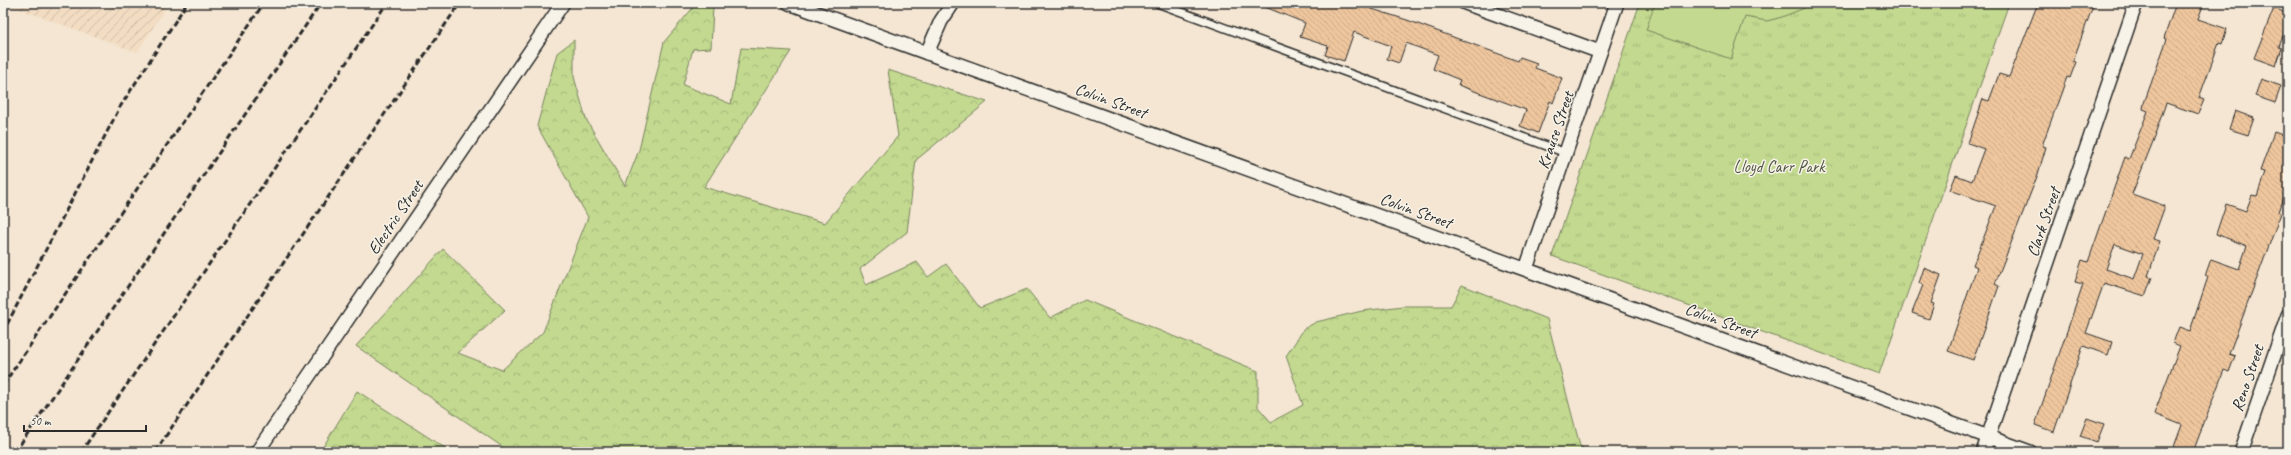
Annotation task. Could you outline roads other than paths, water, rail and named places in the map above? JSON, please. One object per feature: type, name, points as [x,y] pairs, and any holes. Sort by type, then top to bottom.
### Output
[{"type":"street","name":"Electric Street","points":[[257,452],[563,3]]},
{"type":"street","name":"Colvin Street","points":[[789,3],[2030,452]]},
{"type":"street","points":[[927,53],[941,21],[953,3]]},
{"type":"street","points":[[1465,3],[1600,52]]},
{"type":"street","name":"Krause Street","points":[[1526,269],[1617,3]]},
{"type":"street","name":"Clark Street","points":[[1983,452],[2136,3]]},
{"type":"street","name":"Reno Street","points":[[2241,452],[2288,315]]},
{"type":"lane","points":[[1157,3],[1566,153]]},
{"type":"railway","points":[[3,332],[120,107],[187,3]]},
{"type":"railway","points":[[3,385],[264,3]]},
{"type":"railway","points":[[15,452],[321,3]]},
{"type":"railway","points":[[81,452],[387,3]]},
{"type":"railway","points":[[155,452],[460,3]]},
{"type":"park label","name":"Lloyd Carr Park","points":[[1779,166]]}]
